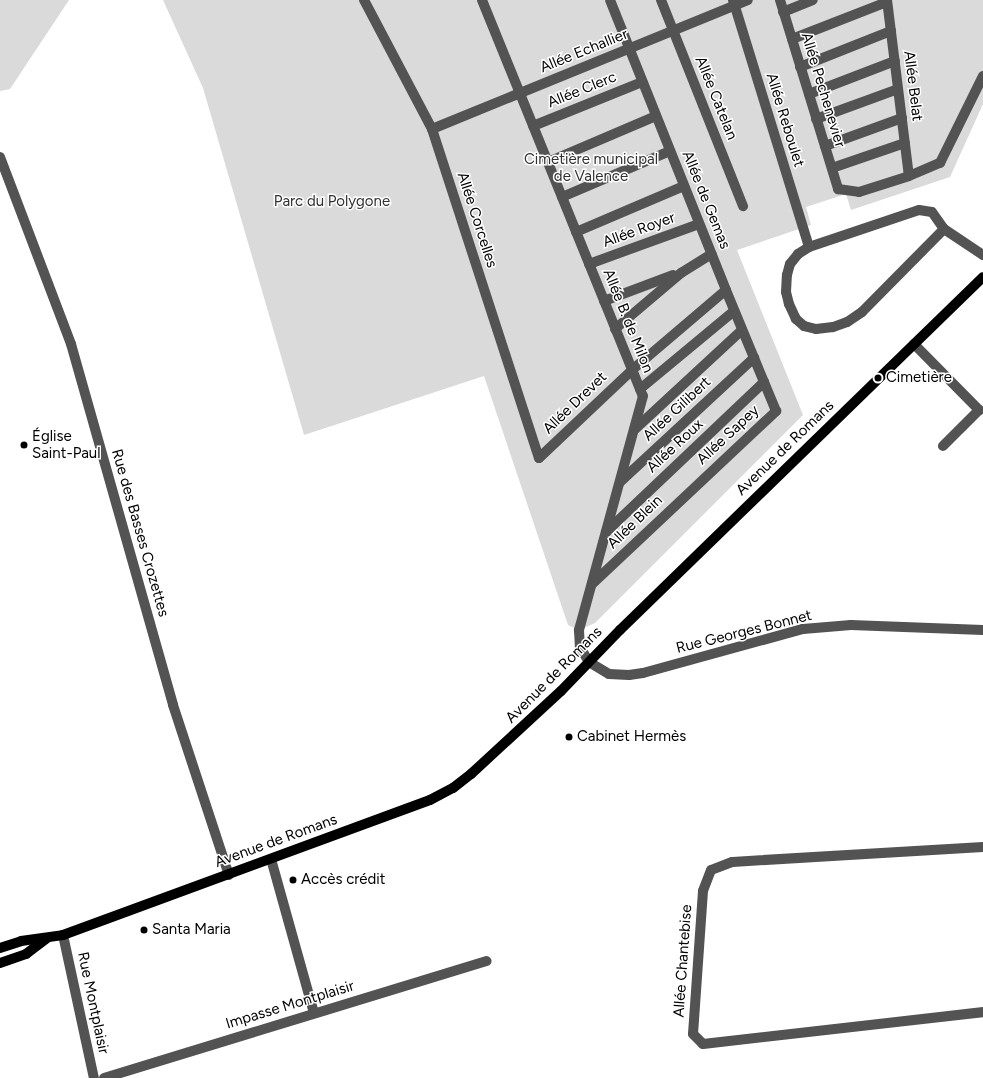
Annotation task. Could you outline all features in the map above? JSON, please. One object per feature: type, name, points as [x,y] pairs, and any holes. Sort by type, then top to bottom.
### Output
[{"type":"main road","name":"Avenue de Romans","points":[[0,948],[21,941],[63,935],[430,800],[453,788],[471,774],[516,733],[590,662],[983,277]]},
{"type":"main road","name":"Avenue de Romans","points":[[0,964],[26,954],[47,938]]},
{"type":"street","name":"Allée Corcelles","points":[[364,0],[432,129],[539,458]]},
{"type":"street","name":"Allée B. de Milon","points":[[482,0],[643,396],[579,630],[580,647],[590,662]]},
{"type":"street","name":"Allée de Gemas","points":[[610,0],[734,311],[776,411]]},
{"type":"street","name":"Allée Catelan","points":[[661,0],[742,206]]},
{"type":"street","name":"Allée Echallier","points":[[432,129],[673,31],[734,3],[748,0]]},
{"type":"street","name":"Allée Pechenevier","points":[[780,0],[838,188],[859,192],[909,176]]},
{"type":"street","points":[[783,12],[813,0]]},
{"type":"street","points":[[792,40],[887,1]]},
{"type":"street","name":"Allée Belat","points":[[887,1],[909,176]]},
{"type":"street","name":"Allée Reboulet","points":[[734,3],[809,247]]},
{"type":"street","points":[[800,67],[891,31]]},
{"type":"street","points":[[809,94],[895,61]]},
{"type":"street","points":[[909,176],[940,163],[983,76]]},
{"type":"street","name":"Allée Clerc","points":[[533,126],[642,82]]},
{"type":"street","points":[[816,119],[898,89]]},
{"type":"street","points":[[548,162],[656,116]]},
{"type":"street","points":[[825,146],[902,118]]},
{"type":"street","points":[[832,168],[905,143]]},
{"type":"street","points":[[562,197],[670,151]]},
{"type":"street","name":"Rue des Basses Crozettes","points":[[0,157],[71,344],[173,705],[229,875]]},
{"type":"street","points":[[576,232],[684,186]]},
{"type":"street","points":[[944,229],[862,312],[847,322],[832,327],[816,329],[804,326],[796,319],[788,304],[786,292],[787,275],[790,264],[798,254],[809,247],[919,210],[932,212],[944,229],[983,255]]},
{"type":"street","name":"Allée Royer","points":[[589,264],[699,224]]},
{"type":"street","points":[[615,329],[681,272],[711,254]]},
{"type":"street","points":[[604,301],[681,272]]},
{"type":"street","name":"Allée Drevet","points":[[539,458],[632,370],[726,290]]},
{"type":"street","points":[[640,389],[734,311]]},
{"type":"street","points":[[634,430],[742,330]]},
{"type":"street","points":[[914,344],[979,410],[943,446]]},
{"type":"street","name":"Allée Gilibert","points":[[620,482],[754,358]]},
{"type":"street","name":"Allée Roux","points":[[606,532],[764,382]]},
{"type":"street","name":"Allée Sapey","points":[[700,482],[776,411]]},
{"type":"street","name":"Allée Blein","points":[[592,585],[700,482]]},
{"type":"street","name":"Rue Georges Bonnet","points":[[590,662],[609,674],[629,675],[643,673],[803,629],[851,625],[983,630]]},
{"type":"street","name":"Allée Chantebise","points":[[983,847],[732,862],[711,870],[703,892],[693,1034],[703,1044],[983,1012]]},
{"type":"street","points":[[271,859],[314,1013]]},
{"type":"street","name":"Rue Montplaisir","points":[[63,935],[94,1078]]},
{"type":"street","name":"Impasse Montplaisir","points":[[104,1078],[486,961]]},
{"type":"green space","points":[[0,0],[69,0],[10,89],[0,91]]},
{"type":"green space","name":"Cimetière municipal de Valence","points":[[163,0],[983,0],[983,104],[950,177],[851,210],[846,194],[806,207],[811,225],[737,250],[803,415],[595,623],[579,630],[568,625],[484,376],[304,435],[203,88]]},
{"type":"place","name":"Cimetière","points":[[878,378]]},
{"type":"place","name":"Église Saint-Paul","points":[[24,445]]},
{"type":"place","name":"Cabinet Hermès","points":[[569,737]]},
{"type":"place","name":"Accès crédit","points":[[293,880]]},
{"type":"place","name":"Santa Maria","points":[[144,930]]},
{"type":"park label","name":"Parc du Polygone","points":[[332,202]]}]
